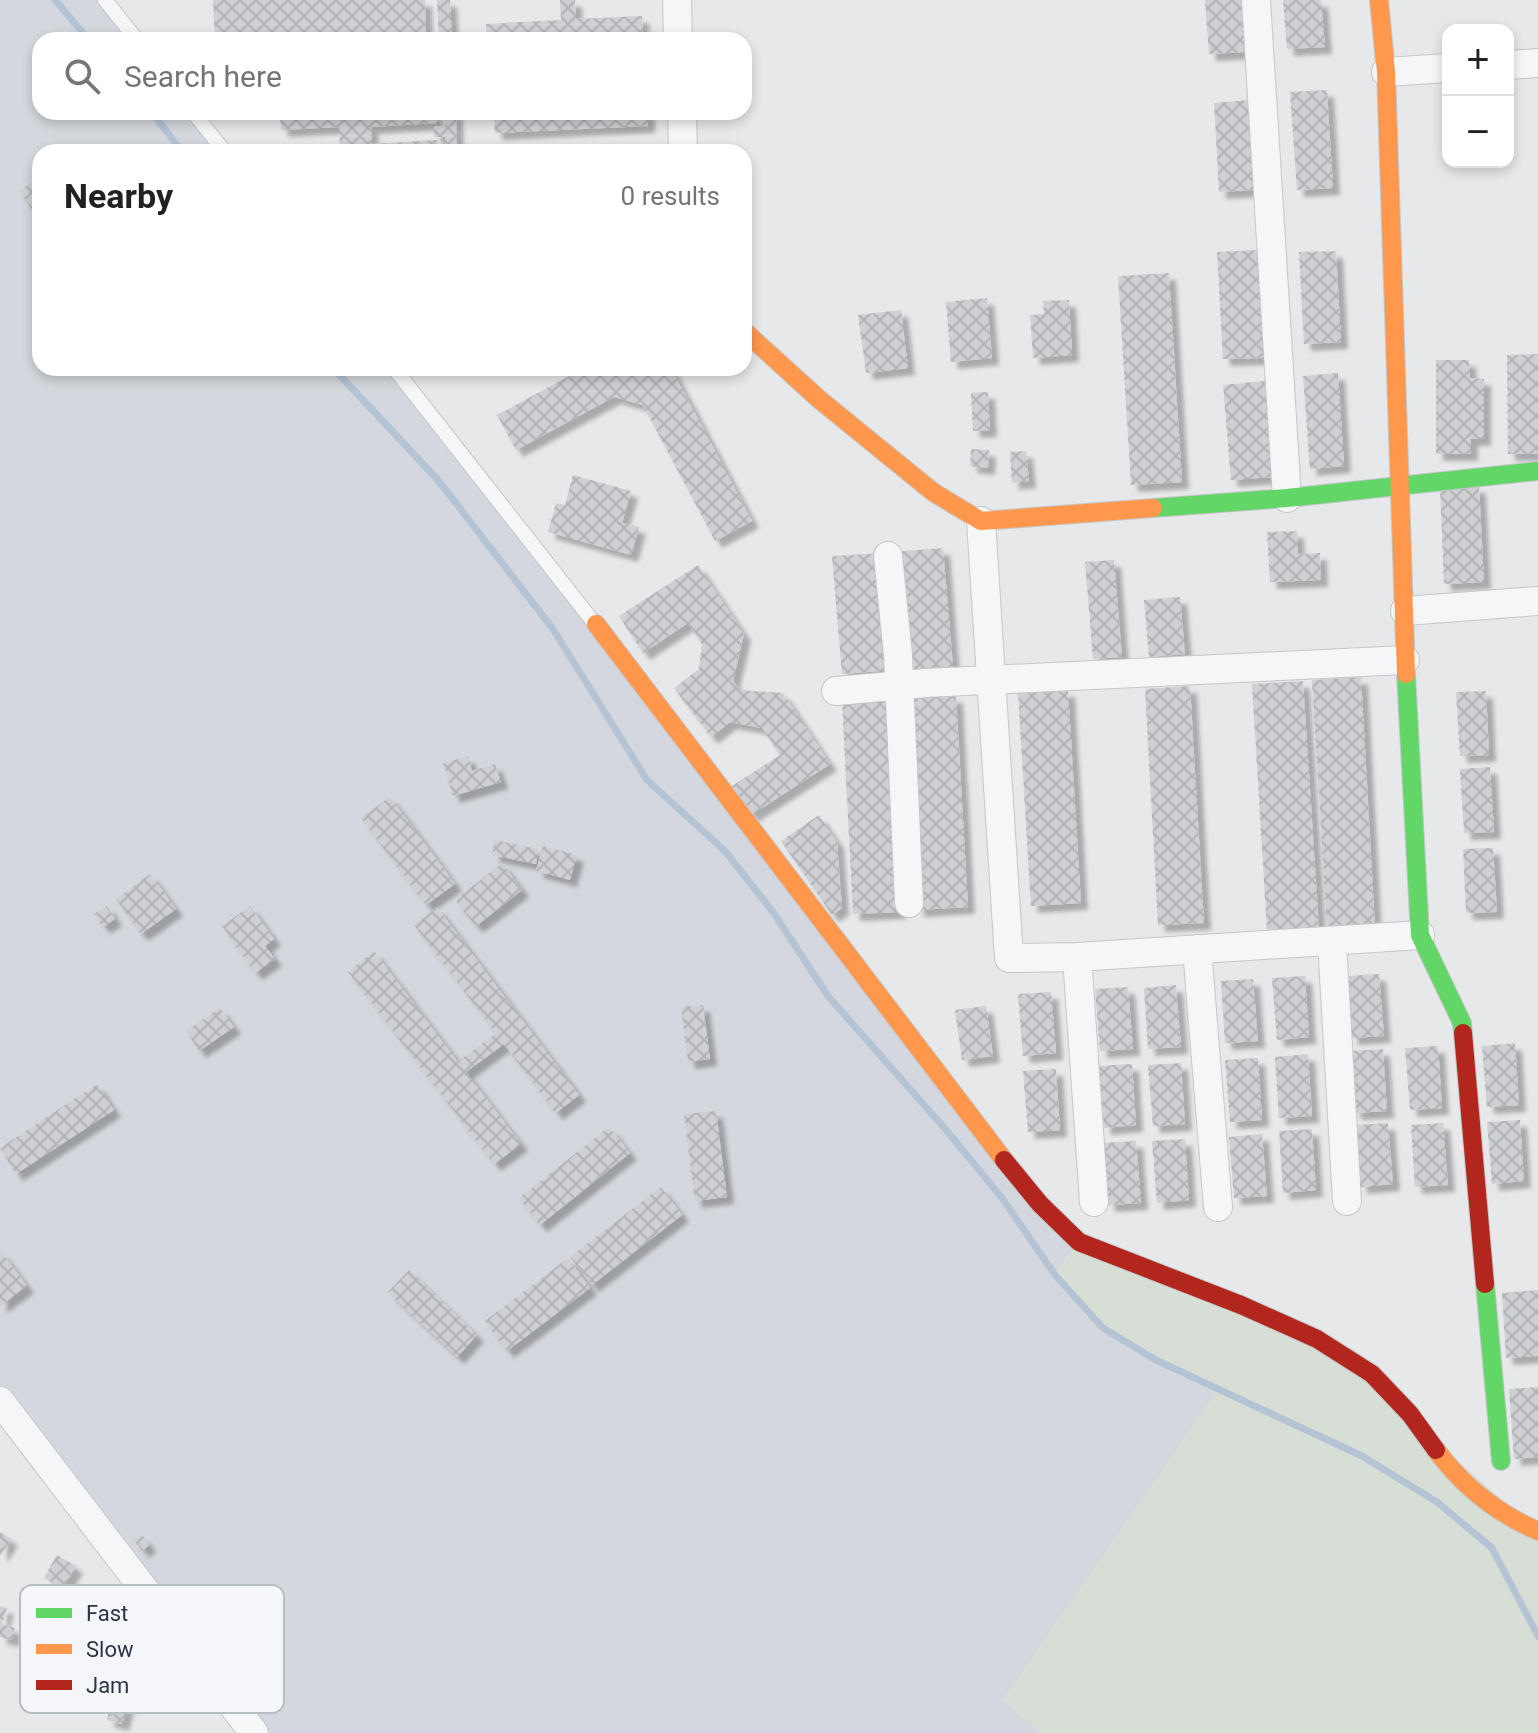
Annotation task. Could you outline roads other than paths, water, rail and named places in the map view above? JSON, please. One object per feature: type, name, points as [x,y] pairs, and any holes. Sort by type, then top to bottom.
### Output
[{"type":"street","points":[[677,0],[678,32]]},
{"type":"street","points":[[1256,0],[1287,498]]},
{"type":"street","points":[[1379,0],[1386,72],[1402,486],[1405,660],[1420,935],[1462,1023],[1501,1461]]},
{"type":"street","points":[[1514,65],[1538,63]]},
{"type":"street","points":[[1386,72],[1442,68]]},
{"type":"street","points":[[682,120],[683,144]]},
{"type":"street","points":[[752,338],[820,400],[933,492],[981,521],[1287,498],[1538,471]]},
{"type":"street","points":[[981,521],[1009,958],[1077,957],[1420,935]]},
{"type":"street","points":[[888,556],[909,903]]},
{"type":"street","points":[[1405,611],[1538,601]]},
{"type":"street","points":[[596,624],[962,1109],[1040,1204],[1079,1242],[1241,1305],[1317,1339],[1372,1374],[1410,1414],[1459,1481],[1515,1521],[1538,1531]]},
{"type":"street","points":[[836,691],[993,680],[1405,660]]},
{"type":"street","points":[[1332,942],[1347,1201]]},
{"type":"street","points":[[1197,949],[1218,1207]]},
{"type":"street","points":[[1077,957],[1094,1202]]},
{"type":"street","points":[[0,1401],[141,1585]]},
{"type":"street","points":[[239,1713],[254,1733]]},
{"type":"lane","points":[[105,0],[131,32]]},
{"type":"lane","points":[[199,120],[219,144]]},
{"type":"lane","points":[[400,376],[596,624]]},
{"type":"waterway","points":[[55,0],[82,32]]},
{"type":"waterway","points":[[158,120],[176,144]]},
{"type":"waterway","points":[[340,376],[438,480],[553,629],[647,780],[725,851],[773,912],[828,996],[947,1131],[1002,1198],[1055,1275],[1103,1328],[1156,1360],[1362,1456],[1437,1502],[1492,1548],[1538,1636]]}]
